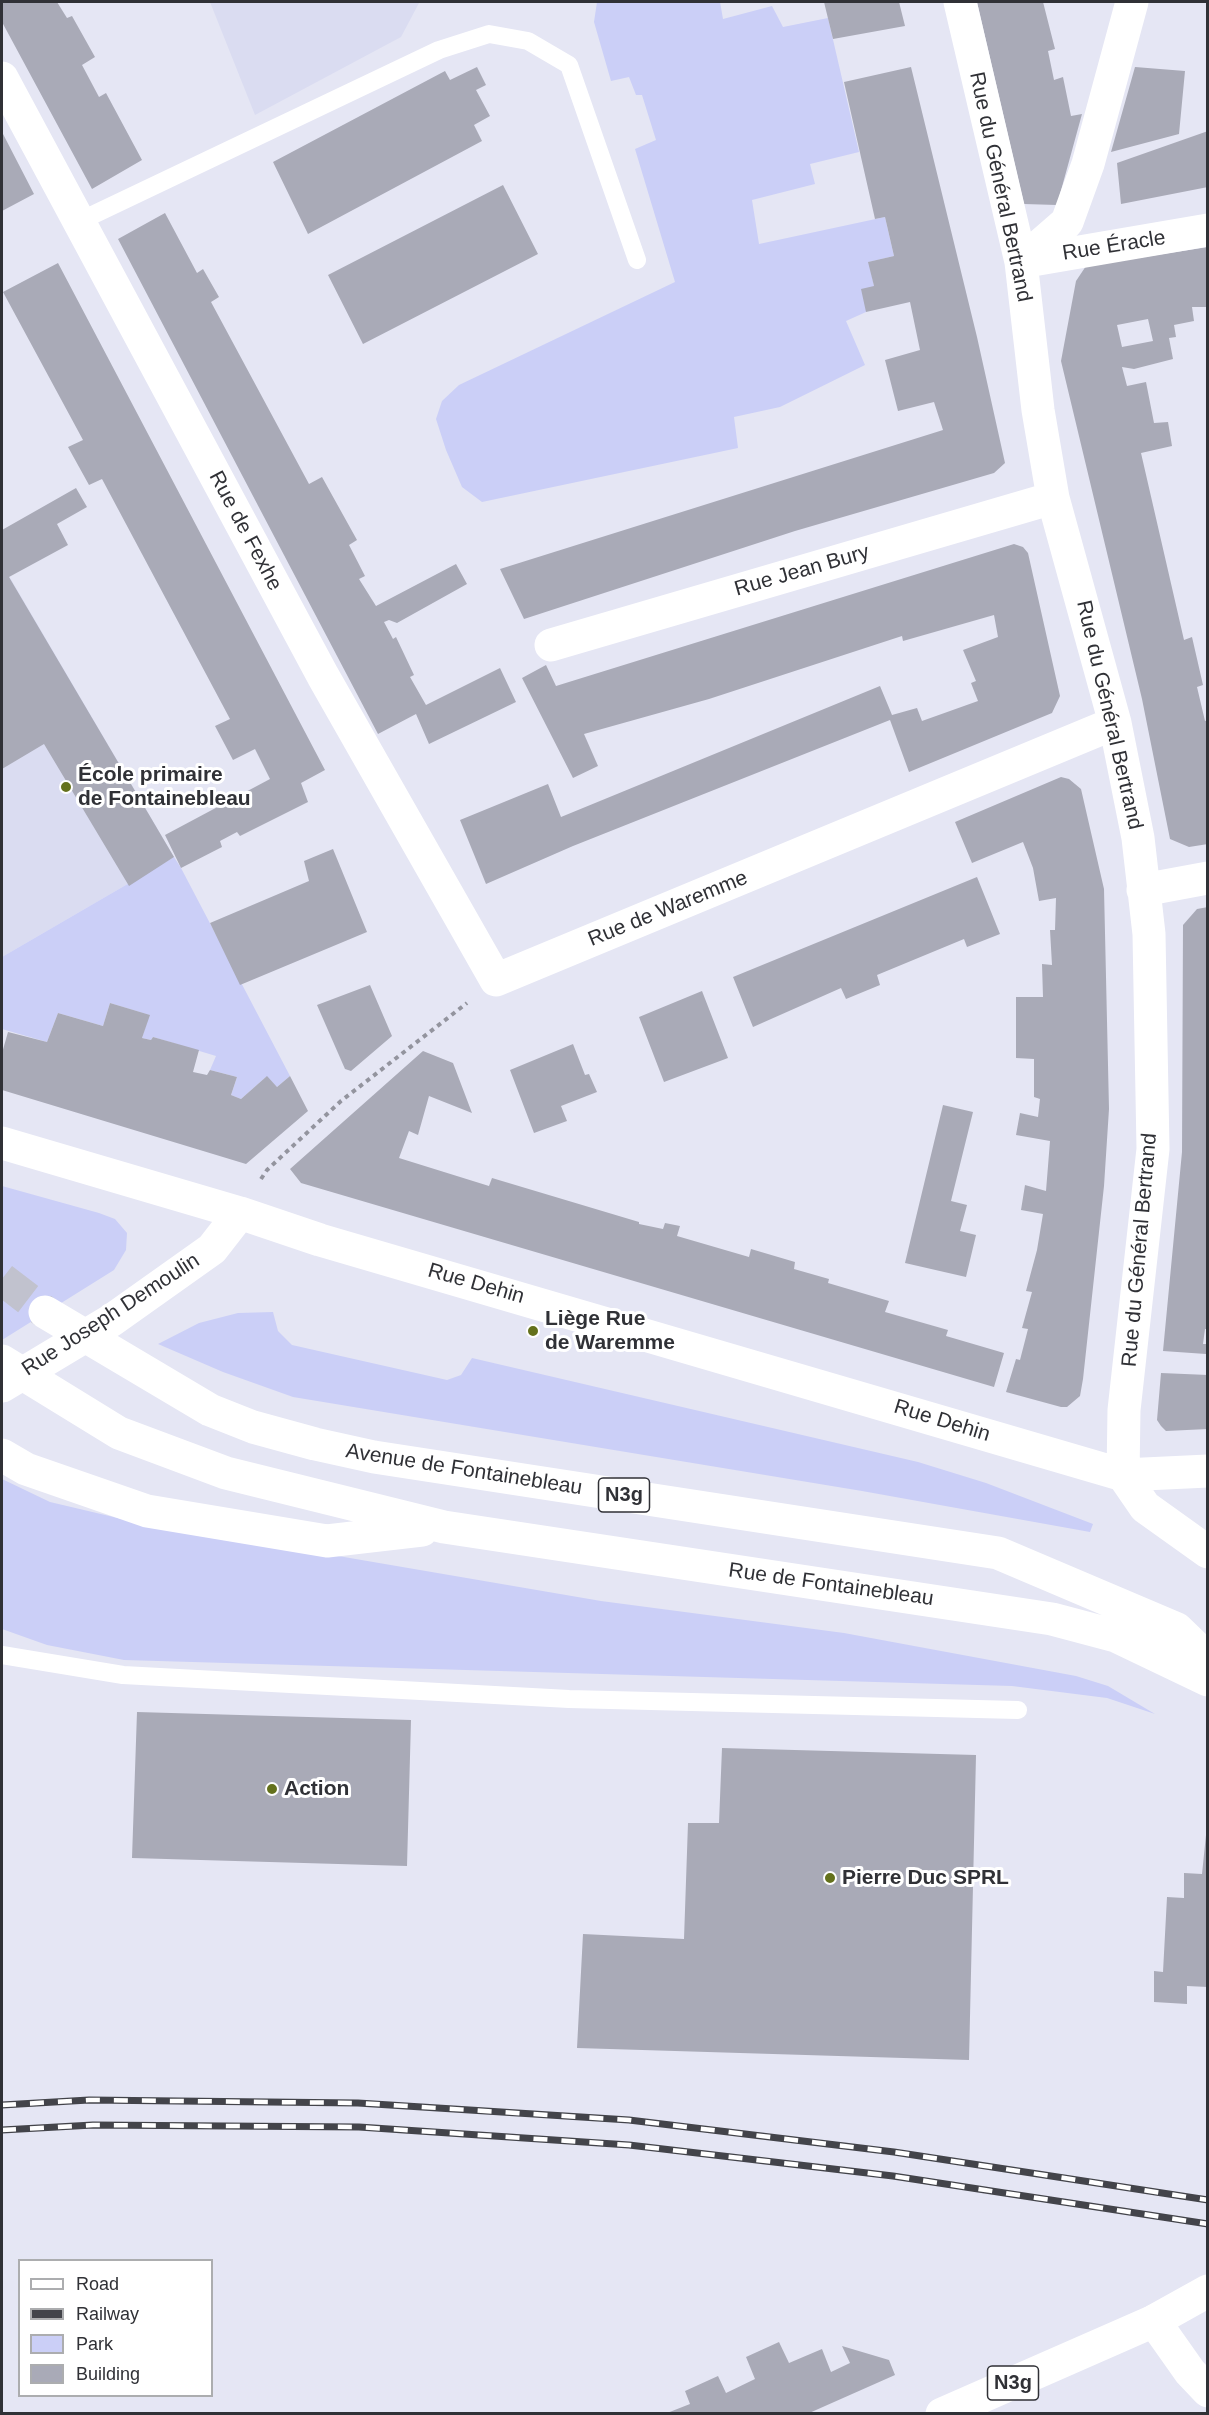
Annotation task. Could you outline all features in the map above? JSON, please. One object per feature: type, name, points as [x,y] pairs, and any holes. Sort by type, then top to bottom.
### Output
[{"type":"street","name":"Rue du Général Bertrand","points":[[960,2],[1021,261],[1038,410],[1053,498],[1115,723],[1138,838],[1149,934],[1153,1149],[1124,1410],[1123,1475]]},
{"type":"street","points":[[1021,261],[1067,222],[1088,164],[1132,2]]},
{"type":"street","name":"Rue de Fexhe","points":[[2,78],[323,676],[496,980]]},
{"type":"street","name":"Rue Éracle","points":[[1021,261],[1208,230]]},
{"type":"street","name":"Rue Jean Bury","points":[[551,645],[1053,498]]},
{"type":"street","name":"Rue de Waremme","points":[[496,980],[1115,723]]},
{"type":"street","points":[[1143,890],[1208,878]]},
{"type":"street","name":"Rue Dehin","points":[[2,1143],[240,1213],[331,1243],[1123,1475],[1208,1471]]},
{"type":"street","name":"Rue Joseph Demoulin","points":[[2,1386],[112,1320],[212,1249],[240,1213]]},
{"type":"street","name":"Avenue de Fontainebleau","points":[[45,1312],[210,1410],[253,1427],[374,1457],[998,1553],[1177,1629],[1208,1659]]},
{"type":"street","points":[[2,1361],[119,1433],[173,1455],[226,1473],[444,1527]]},
{"type":"street","points":[[2,1455],[26,1469],[147,1511],[304,1537],[327,1540],[444,1527]]},
{"type":"street","points":[[1123,1475],[1145,1507],[1208,1552]]},
{"type":"street","name":"Rue de Fontainebleau","points":[[444,1527],[1052,1619],[1116,1636],[1208,1680]]},
{"type":"street","name":"N3g","points":[[942,2414],[1154,2321],[1200,2295]]},
{"type":"street","points":[[1154,2321],[1190,2372],[1208,2391]]},
{"type":"lane","points":[[80,221],[439,50],[489,34],[528,41],[569,65],[638,260]]},
{"type":"lane","points":[[2,1655],[123,1675],[158,1677],[569,1699],[1017,1710]]},
{"type":"path","points":[[267,1170],[341,1101],[496,980]]},
{"type":"shaded area","points":[[210,2],[419,3],[401,37],[255,115]]},
{"type":"shaded area","name":"École primaire de Fontainebleau","points":[[2,564],[174,857],[2,957]]},
{"type":"green space","points":[[597,2],[720,2],[723,19],[772,6],[783,27],[828,18],[859,152],[810,164],[815,184],[752,200],[759,244],[885,217],[894,256],[869,262],[874,286],[866,312],[846,321],[865,365],[780,407],[734,417],[738,448],[482,502],[462,487],[446,450],[436,419],[442,401],[459,385],[675,282],[635,149],[656,140],[642,95],[636,95],[629,77],[611,81],[594,22]]},
{"type":"green space","points":[[174,857],[290,1076],[277,1087],[266,1077],[241,1099],[231,1095],[237,1077],[210,1070],[216,1056],[153,1037],[151,1040],[142,1038],[149,1015],[110,1003],[103,1026],[58,1013],[47,1042],[2,1029],[2,957]]},
{"type":"green space","points":[[2,1186],[115,1219],[127,1233],[126,1250],[114,1270],[2,1340]]},
{"type":"green space","points":[[273,1312],[278,1331],[292,1345],[447,1380],[461,1375],[472,1358],[918,1462],[986,1483],[1093,1524],[1090,1532],[862,1491],[293,1397],[223,1372],[158,1344],[199,1323],[238,1313]]},
{"type":"green space","points":[[2,1479],[50,1502],[122,1519],[601,1601],[844,1633],[1076,1676],[1108,1686],[1155,1714],[1107,1698],[1012,1686],[124,1660],[47,1645],[2,1629]]},
{"type":"building","points":[[2,2],[57,2],[67,18],[72,16],[95,57],[82,65],[99,97],[106,93],[142,160],[92,189],[2,22]]},
{"type":"building","points":[[824,2],[899,2],[905,26],[833,39]]},
{"type":"building","points":[[977,2],[1043,2],[1055,49],[1048,51],[1054,80],[1063,77],[1071,116],[1082,114],[1057,205],[1024,204]]},
{"type":"building","points":[[477,67],[486,85],[476,90],[490,116],[474,125],[482,141],[308,234],[273,162],[445,71],[450,80]]},
{"type":"building","points":[[911,67],[977,337],[1005,463],[994,473],[795,531],[524,619],[500,569],[943,430],[934,402],[898,411],[885,360],[920,350],[910,302],[866,312],[861,289],[874,286],[868,262],[894,256],[885,217],[875,219],[844,82]]},
{"type":"building","points":[[1135,67],[1185,71],[1179,134],[1111,152]]},
{"type":"building","points":[[1208,131],[1208,187],[1121,204],[1117,163]]},
{"type":"building","points":[[2,132],[34,194],[2,211]]},
{"type":"building","points":[[503,185],[538,254],[363,344],[328,275]]},
{"type":"building","points":[[165,213],[197,273],[203,269],[219,297],[211,302],[309,484],[322,477],[357,540],[349,545],[365,576],[359,579],[376,606],[456,564],[467,584],[397,623],[389,620],[384,622],[393,639],[396,637],[414,675],[410,677],[426,705],[500,668],[516,702],[429,744],[416,714],[378,734],[118,239]]},
{"type":"building","points":[[1208,247],[1208,307],[1192,307],[1194,321],[1174,325],[1176,337],[1169,338],[1173,359],[1134,369],[1122,367],[1127,386],[1146,382],[1154,423],[1168,422],[1172,446],[1141,453],[1184,640],[1192,637],[1203,685],[1197,687],[1205,721],[1208,720],[1208,844],[1189,847],[1170,839],[1142,699],[1061,361],[1076,281],[1086,266]],"holes":[[[1148,319],[1153,341],[1122,347],[1117,325]]]},
{"type":"building","points":[[58,263],[325,770],[301,783],[308,802],[240,836],[237,832],[220,841],[222,847],[181,868],[165,835],[270,779],[255,749],[233,760],[215,726],[230,719],[102,479],[89,485],[68,447],[83,440],[3,292]]},
{"type":"building","points":[[76,488],[87,507],[57,524],[68,545],[9,577],[174,857],[129,886],[44,744],[2,769],[2,530]]},
{"type":"building","points":[[1014,544],[1023,547],[1028,553],[1060,696],[1052,713],[909,772],[890,720],[573,846],[486,884],[460,820],[548,784],[561,817],[880,686],[892,715],[917,708],[922,721],[978,701],[971,683],[976,681],[963,650],[998,637],[994,615],[903,641],[902,636],[709,699],[584,734],[598,766],[573,778],[522,678],[546,665],[556,686]]},
{"type":"building","points":[[1061,777],[1069,779],[1081,789],[1104,889],[1109,1109],[1104,1186],[1083,1379],[1080,1396],[1067,1407],[1006,1392],[1016,1359],[1020,1360],[1028,1329],[1022,1328],[1032,1292],[1026,1291],[1037,1250],[1043,1214],[1021,1210],[1025,1185],[1046,1191],[1050,1141],[1016,1135],[1020,1113],[1038,1117],[1040,1099],[1034,1097],[1034,1059],[1016,1058],[1016,997],[1043,997],[1042,964],[1052,965],[1050,930],[1055,930],[1056,898],[1039,901],[1033,868],[1023,842],[972,863],[955,822]]},
{"type":"building","points":[[333,849],[367,932],[240,985],[210,923],[309,881],[304,861]]},
{"type":"building","points":[[977,877],[1000,934],[967,947],[964,939],[877,975],[880,985],[846,999],[841,988],[753,1027],[733,977]]},
{"type":"building","points":[[1208,907],[1208,1329],[1205,1329],[1203,1344],[1206,1344],[1206,1354],[1163,1351],[1182,1152],[1183,925],[1197,909]]},
{"type":"building","points":[[370,985],[392,1036],[351,1071],[345,1069],[317,1005]]},
{"type":"building","points":[[702,991],[728,1058],[664,1082],[639,1017]]},
{"type":"building","points":[[110,1003],[150,1015],[142,1038],[151,1040],[153,1037],[199,1050],[193,1072],[207,1075],[210,1070],[237,1077],[231,1095],[241,1099],[267,1076],[277,1087],[290,1076],[308,1111],[246,1164],[2,1090],[2,1053],[8,1032],[47,1042],[58,1013],[103,1026]]},
{"type":"building","points":[[573,1044],[585,1075],[589,1074],[597,1092],[561,1106],[567,1121],[534,1133],[510,1070]]},
{"type":"building","points":[[423,1051],[453,1063],[472,1113],[429,1096],[418,1135],[409,1131],[399,1158],[489,1186],[492,1178],[639,1222],[639,1224],[663,1229],[665,1223],[680,1226],[677,1236],[749,1257],[751,1249],[795,1262],[794,1269],[829,1279],[828,1283],[889,1301],[885,1312],[948,1330],[946,1336],[1004,1353],[994,1387],[301,1183],[290,1169]]},
{"type":"building","points":[[943,1105],[973,1112],[951,1201],[967,1205],[960,1231],[976,1235],[966,1277],[905,1263]]},
{"type":"building","points":[[1161,1373],[1208,1375],[1208,1429],[1166,1431],[1161,1426],[1157,1420]]},
{"type":"building","name":"Action","points":[[137,1712],[411,1720],[407,1866],[132,1858]]},
{"type":"building","name":"Pierre Duc SPRL","points":[[722,1748],[976,1755],[969,2060],[577,2048],[583,1934],[684,1939],[688,1823],[719,1823]]},
{"type":"building","points":[[1206,1835],[1208,1987],[1187,1986],[1187,2004],[1154,2002],[1154,1971],[1163,1972],[1167,1897],[1184,1898],[1184,1873],[1202,1874]]},
{"type":"building","points":[[779,2342],[789,2363],[822,2349],[831,2372],[850,2363],[842,2346],[889,2360],[895,2375],[807,2414],[667,2413],[690,2404],[685,2391],[718,2376],[726,2393],[755,2379],[746,2357]]},
{"type":"tunnel","points":[[2,1279],[45,1312]]},
{"type":"railway","points":[[2,2105],[89,2100],[358,2103],[629,2120],[894,2152],[1208,2200]]},
{"type":"railway","points":[[2,2130],[93,2125],[359,2127],[629,2145],[893,2176],[1208,2224]]},
{"type":"place","name":"École primaire de Fontainebleau","points":[[66,787]]},
{"type":"place","name":"Liège Rue de Waremme","points":[[533,1331]]},
{"type":"place","name":"Action","points":[[272,1789]]},
{"type":"place","name":"Pierre Duc SPRL","points":[[830,1878]]}]
